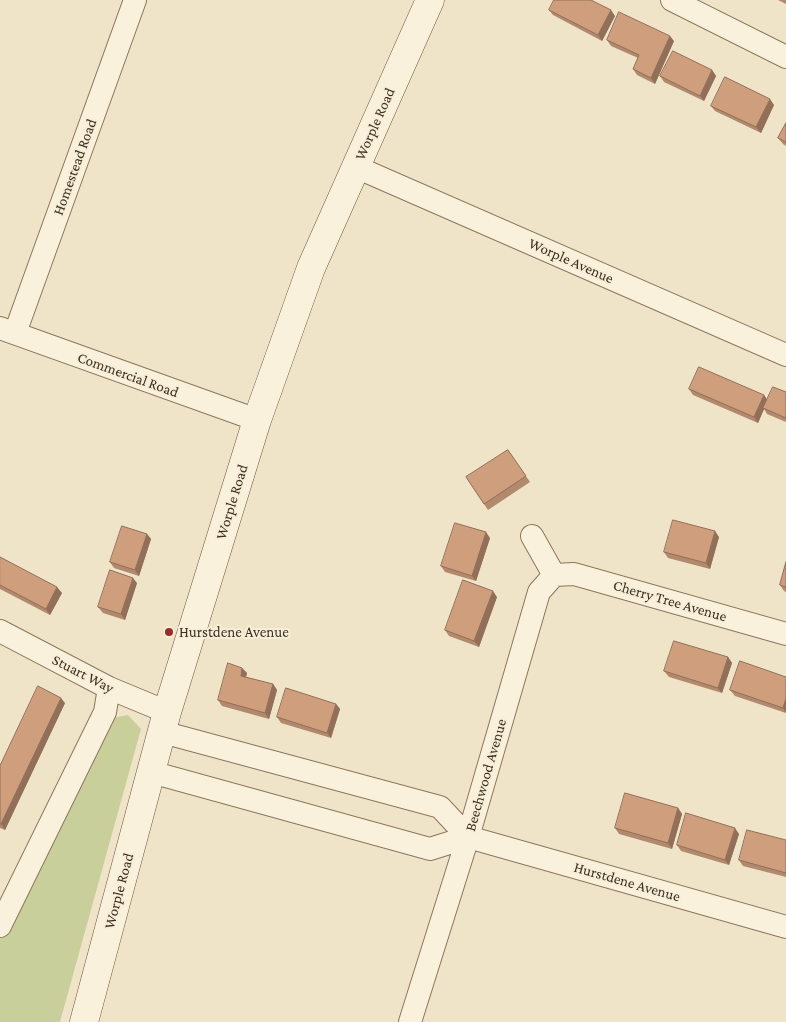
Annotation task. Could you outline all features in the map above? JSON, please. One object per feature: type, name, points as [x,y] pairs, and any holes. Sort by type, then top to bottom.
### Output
[{"type":"street","name":"Homestead Road","points":[[8,331],[135,0]]},
{"type":"street","name":"Worple Road","points":[[84,1022],[165,722],[257,420],[311,268],[430,0]]},
{"type":"street","points":[[672,0],[786,57]]},
{"type":"street","name":"Worple Avenue","points":[[356,167],[786,355]]},
{"type":"street","name":"Commercial Road","points":[[8,331],[257,420]]},
{"type":"street","points":[[532,536],[554,575]]},
{"type":"street","name":"Cherry Tree Avenue","points":[[554,575],[574,574],[786,634]]},
{"type":"street","name":"Beechwood Avenue","points":[[410,1022],[468,838],[539,592],[554,575]]},
{"type":"street","name":"Stuart Way","points":[[0,631],[110,688],[165,722]]},
{"type":"street","points":[[0,926],[105,712],[110,688]]},
{"type":"street","points":[[151,772],[430,849],[468,838],[440,807],[165,722]]},
{"type":"street","name":"Hurstdene Avenue","points":[[468,838],[786,927]]},
{"type":"green space","points":[[128,715],[141,729],[60,1022],[0,1022],[0,939],[100,731],[112,718]]},
{"type":"building","points":[[554,0],[591,0],[611,10],[598,35],[549,10]]},
{"type":"building","points":[[619,12],[670,36],[651,78],[633,69],[639,55],[607,40]]},
{"type":"building","points":[[673,51],[712,70],[700,96],[660,76]]},
{"type":"building","points":[[725,77],[770,99],[756,127],[711,106]]},
{"type":"building","points":[[786,123],[786,142],[778,138]]},
{"type":"building","points":[[699,367],[764,395],[754,417],[689,389]]},
{"type":"building","points":[[773,387],[786,392],[786,418],[763,408]]},
{"type":"building","points":[[508,450],[526,476],[484,504],[466,477]]},
{"type":"building","points":[[673,520],[715,531],[706,563],[664,552]]},
{"type":"building","points":[[455,523],[486,532],[472,576],[441,566]]},
{"type":"building","points":[[122,526],[147,534],[135,570],[110,562]]},
{"type":"building","points":[[0,557],[57,587],[46,609],[0,585]]},
{"type":"building","points":[[786,562],[786,587],[780,585]]},
{"type":"building","points":[[110,570],[133,578],[121,614],[98,607]]},
{"type":"building","points":[[463,580],[493,591],[474,641],[445,630]]},
{"type":"building","points":[[674,641],[728,657],[718,688],[664,671]]},
{"type":"building","points":[[740,661],[786,677],[786,698],[783,708],[730,690]]},
{"type":"building","points":[[228,663],[242,668],[241,676],[273,684],[265,713],[218,700]]},
{"type":"building","points":[[38,686],[61,698],[0,824],[0,766]]},
{"type":"building","points":[[286,688],[336,704],[327,733],[277,717]]},
{"type":"building","points":[[625,793],[678,808],[668,843],[615,828]]},
{"type":"building","points":[[686,813],[735,828],[725,860],[677,845]]},
{"type":"building","points":[[747,830],[786,840],[786,873],[739,860]]},
{"type":"place","name":"Hurstdene Avenue","points":[[169,632]]}]
